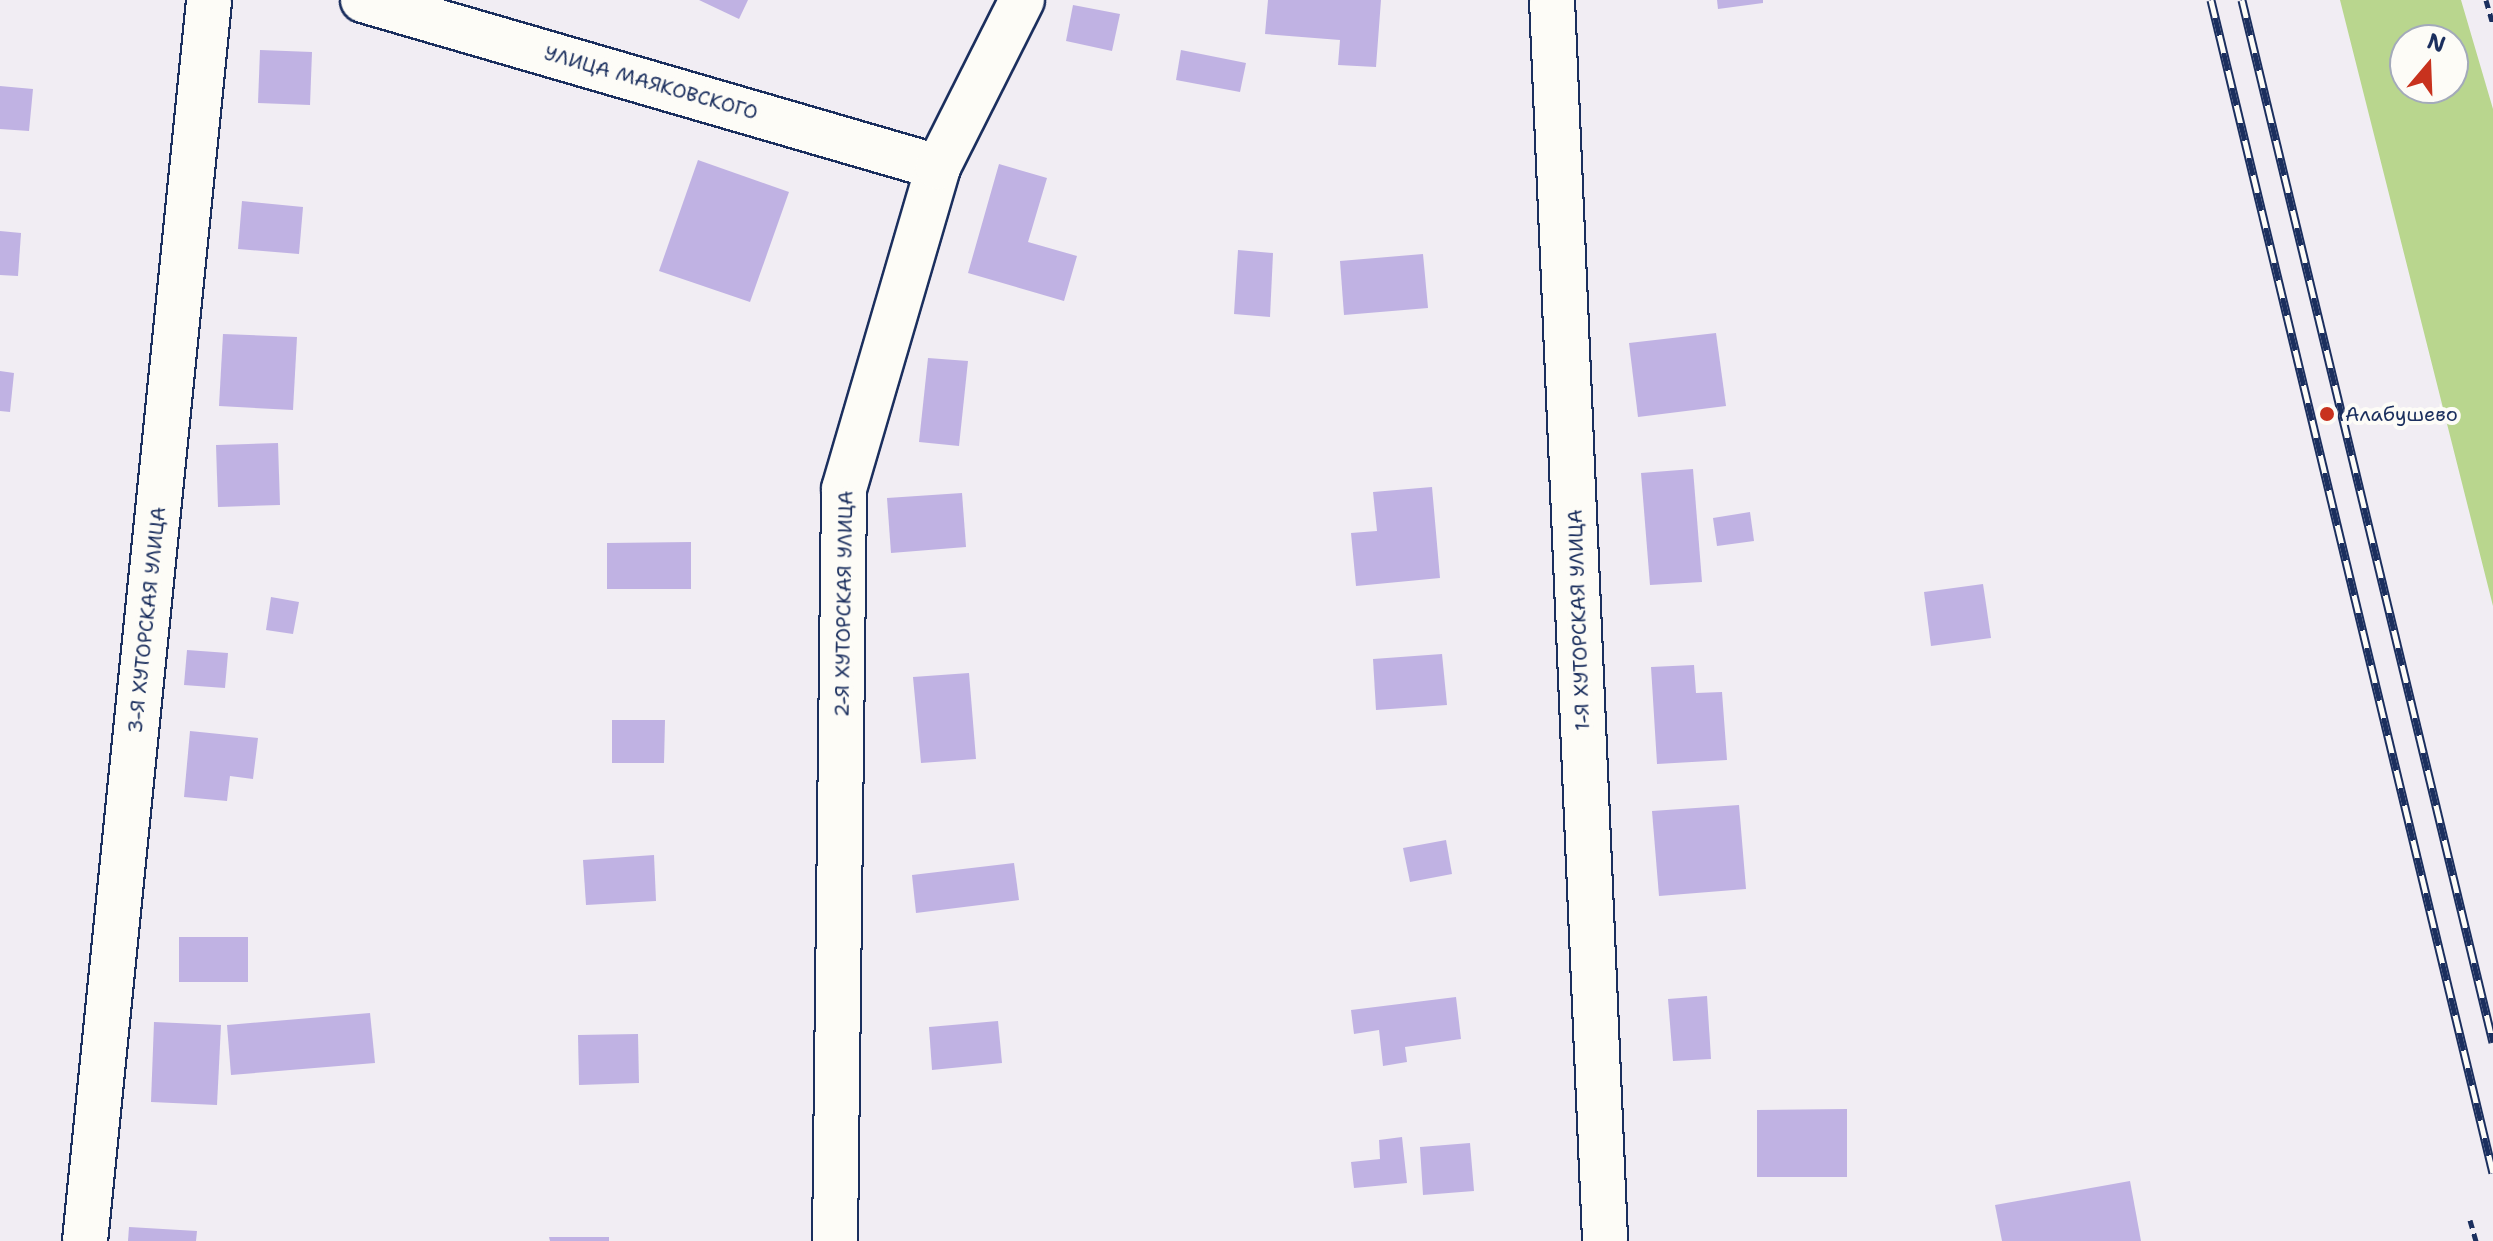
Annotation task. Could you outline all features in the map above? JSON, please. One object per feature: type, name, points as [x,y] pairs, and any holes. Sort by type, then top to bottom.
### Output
[{"type":"street","name":"3-Я ХУТОРСКАЯ УЛИЦА","points":[[85,1241],[209,0]]},
{"type":"street","name":"УЛИЦА МАЯКОВСКОГО","points":[[363,0],[938,167]]},
{"type":"street","name":"2-Я ХУТОРСКАЯ УЛИЦА","points":[[835,1241],[844,489],[938,167],[1022,0]]},
{"type":"street","name":"1-Я ХУТОРСКАЯ УЛИЦА","points":[[1552,0],[1605,1241]]},
{"type":"path","points":[[2486,0],[2493,25]]},
{"type":"path","points":[[2470,1220],[2476,1241]]},
{"type":"green space","points":[[2340,0],[2461,0],[2468,24],[2389,24],[2389,104],[2469,104],[2469,27],[2493,109],[2493,606]]},
{"type":"building","points":[[699,0],[748,0],[739,19]]},
{"type":"building","points":[[1268,0],[1381,0],[1376,67],[1338,65],[1340,40],[1265,34]]},
{"type":"building","points":[[1717,0],[1763,0],[1763,3],[1718,9]]},
{"type":"building","points":[[1073,5],[1120,14],[1112,51],[1066,41]]},
{"type":"building","points":[[260,50],[312,52],[310,105],[258,103]]},
{"type":"building","points":[[1181,50],[1246,63],[1240,92],[1176,80]]},
{"type":"building","points":[[0,86],[33,89],[29,131],[0,129]]},
{"type":"building","points":[[698,160],[789,192],[750,302],[659,271]]},
{"type":"building","points":[[999,164],[1047,178],[1028,242],[1077,256],[1064,301],[968,273]]},
{"type":"building","points":[[242,201],[303,207],[299,254],[238,249]]},
{"type":"building","points":[[0,231],[21,233],[18,276],[0,275]]},
{"type":"building","points":[[1238,250],[1273,253],[1270,317],[1234,314]]},
{"type":"building","points":[[1423,254],[1428,308],[1344,315],[1340,261]]},
{"type":"building","points":[[1716,333],[1726,406],[1638,417],[1629,343]]},
{"type":"building","points":[[223,334],[297,337],[293,410],[219,406]]},
{"type":"building","points":[[928,358],[968,361],[959,446],[919,442]]},
{"type":"building","points":[[0,371],[14,373],[10,412],[0,411]]},
{"type":"building","points":[[278,443],[280,505],[218,507],[216,445]]},
{"type":"building","points":[[1693,469],[1702,582],[1650,585],[1641,473]]},
{"type":"building","points":[[1432,487],[1440,578],[1356,586],[1351,533],[1377,531],[1373,492]]},
{"type":"building","points":[[962,493],[966,547],[891,553],[887,498]]},
{"type":"building","points":[[1750,512],[1754,541],[1717,546],[1713,518]]},
{"type":"building","points":[[691,542],[691,589],[607,589],[607,543]]},
{"type":"building","points":[[1983,584],[1991,638],[1931,646],[1924,592]]},
{"type":"building","points":[[271,597],[299,602],[293,634],[266,630]]},
{"type":"building","points":[[187,650],[228,653],[225,688],[184,685]]},
{"type":"building","points":[[1442,654],[1447,705],[1376,710],[1373,659]]},
{"type":"building","points":[[1694,665],[1696,693],[1722,692],[1727,760],[1657,764],[1651,667]]},
{"type":"building","points":[[969,673],[976,759],[921,763],[913,677]]},
{"type":"building","points":[[612,720],[665,720],[664,763],[612,763]]},
{"type":"building","points":[[190,731],[258,738],[253,779],[230,776],[227,801],[184,797]]},
{"type":"building","points":[[1739,805],[1746,889],[1659,896],[1652,811]]},
{"type":"building","points":[[1446,840],[1452,874],[1410,882],[1403,848]]},
{"type":"building","points":[[654,855],[656,901],[586,905],[583,860]]},
{"type":"building","points":[[1014,863],[1019,900],[916,913],[912,875]]},
{"type":"building","points":[[179,937],[248,937],[248,982],[179,982]]},
{"type":"building","points":[[1707,996],[1711,1059],[1673,1061],[1668,999]]},
{"type":"building","points":[[1456,997],[1461,1039],[1405,1047],[1407,1062],[1383,1066],[1379,1030],[1354,1034],[1351,1010]]},
{"type":"building","points":[[370,1013],[375,1063],[231,1075],[227,1025]]},
{"type":"building","points":[[998,1021],[1002,1063],[932,1070],[929,1027]]},
{"type":"building","points":[[154,1022],[221,1025],[217,1105],[151,1102]]},
{"type":"building","points":[[638,1034],[639,1083],[579,1085],[578,1035]]},
{"type":"building","points":[[1847,1109],[1847,1177],[1757,1177],[1757,1110]]},
{"type":"building","points":[[1402,1137],[1407,1183],[1354,1188],[1351,1162],[1380,1159],[1379,1140]]},
{"type":"building","points":[[1470,1143],[1474,1191],[1423,1195],[1420,1147]]},
{"type":"building","points":[[2130,1181],[2141,1241],[2002,1241],[1995,1205]]},
{"type":"building","points":[[129,1227],[197,1231],[196,1241],[128,1241]]},
{"type":"building","points":[[549,1237],[609,1237],[609,1241],[550,1241]]},
{"type":"railway","points":[[2211,0],[2493,1173]]},
{"type":"railway","points":[[2242,0],[2493,1042]]},
{"type":"place","name":"Алабушево","points":[[2327,414]]}]
